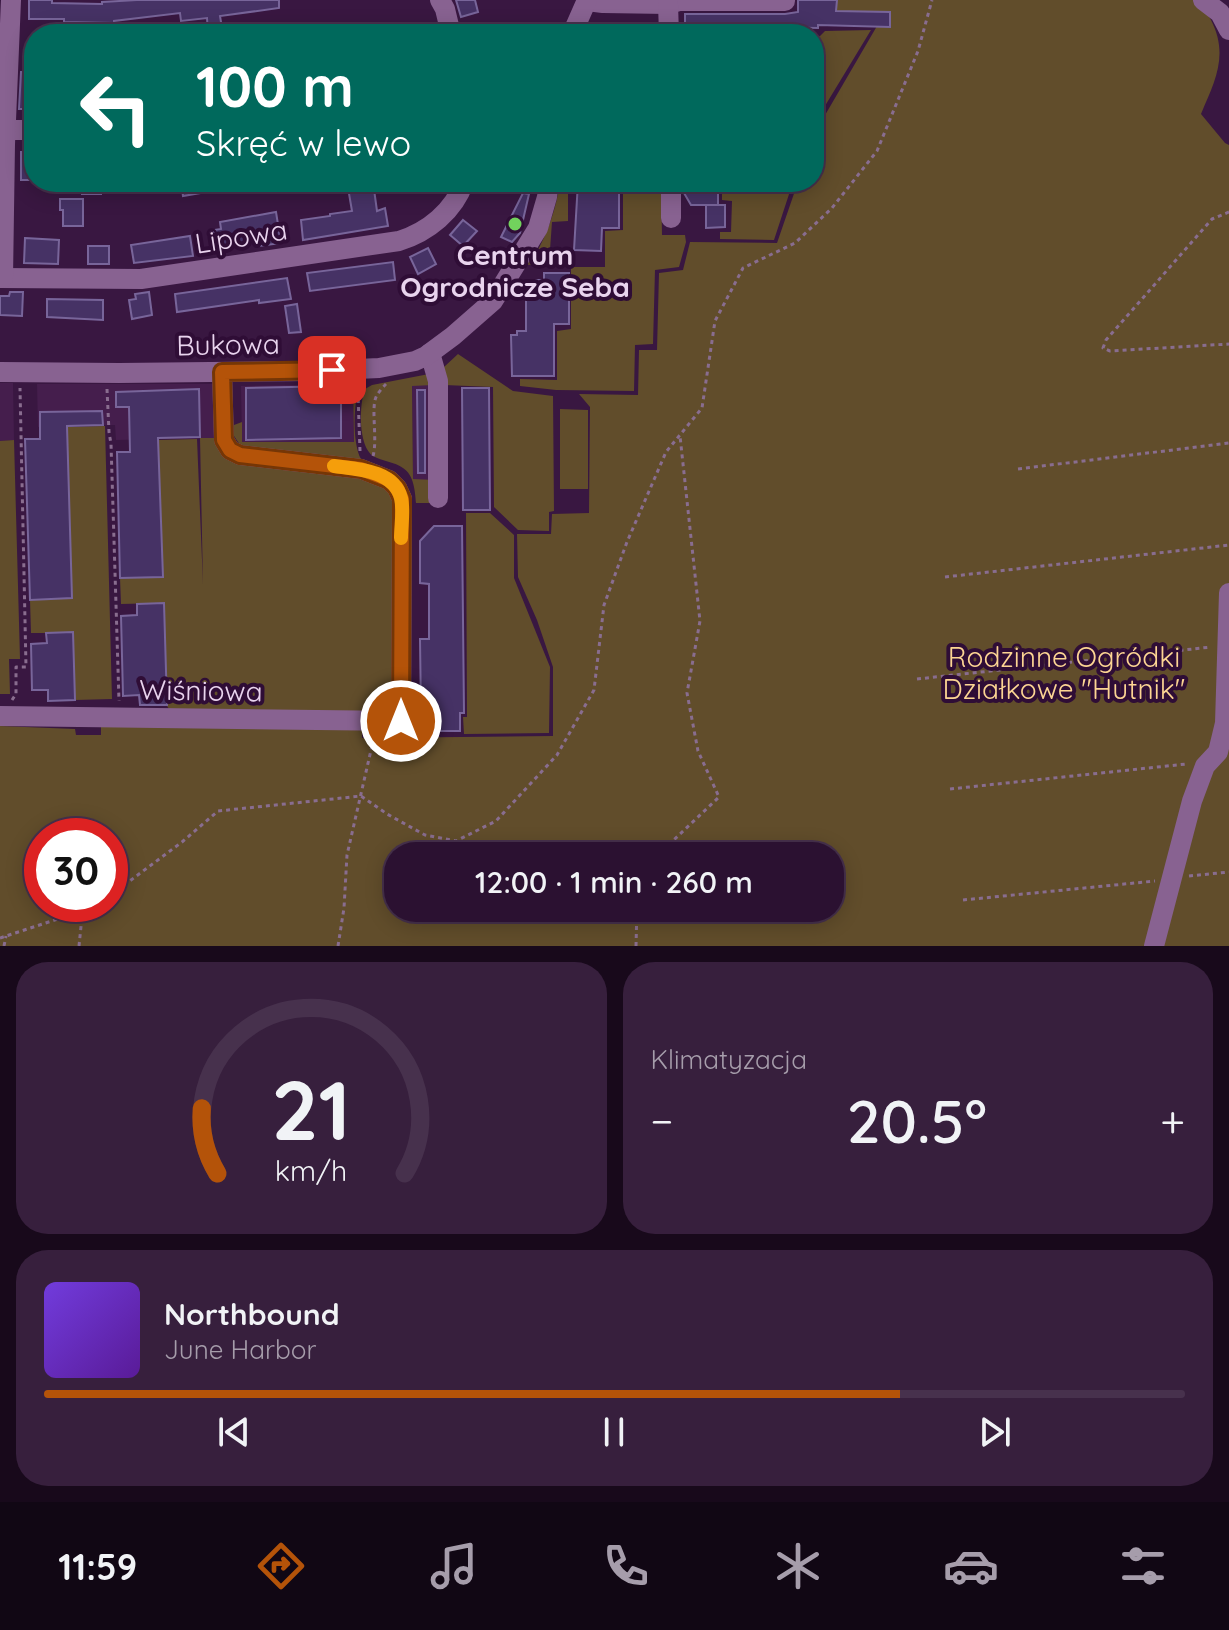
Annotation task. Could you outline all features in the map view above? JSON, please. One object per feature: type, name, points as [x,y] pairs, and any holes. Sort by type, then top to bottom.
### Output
[{"type":"street","points":[[2,278],[3,130],[11,0]]},
{"type":"street","points":[[440,0],[449,24]]},
{"type":"street","points":[[576,24],[587,0],[668,4],[679,1],[785,1]]},
{"type":"street","points":[[1203,0],[1220,13],[1229,30]]},
{"type":"street","points":[[668,4],[669,24]]},
{"type":"street","points":[[3,130],[24,130]]},
{"type":"street","name":"Lipowa","points":[[2,278],[141,279],[399,241],[438,220],[459,192]]},
{"type":"street","name":"Bukowa","points":[[0,372],[360,369],[415,361],[430,353],[493,301],[538,228],[547,192]]},
{"type":"street","points":[[671,192],[671,218]]},
{"type":"street","points":[[430,353],[438,381],[438,498]]},
{"type":"street","name":"Wiśniowa","points":[[6,716],[401,721],[402,499],[397,488],[389,480],[361,469],[240,455],[230,450],[224,440],[222,372]]},
{"type":"street","points":[[1154,946],[1192,801],[1205,766],[1218,752],[1225,723],[1229,593]]},
{"type":"path","points":[[128,882],[218,811],[361,796],[425,835],[456,841],[496,821],[557,755],[594,690],[604,605],[627,542],[666,452],[702,408],[715,321],[743,268],[795,243],[832,208],[877,151],[918,51],[932,0]]},
{"type":"path","points":[[1229,212],[1212,219],[1106,340],[1103,348],[1110,351],[1229,344]]},
{"type":"path","points":[[358,437],[358,395],[364,382],[360,369]]},
{"type":"path","points":[[6,716],[16,694],[16,667],[26,667],[20,383]]},
{"type":"path","points":[[107,383],[120,716]]},
{"type":"path","points":[[372,460],[375,448],[374,401],[386,384]]},
{"type":"path","points":[[672,842],[719,797],[698,751],[687,693],[700,621],[680,436]]},
{"type":"path","points":[[1018,469],[1229,443]]},
{"type":"path","points":[[945,577],[1229,545]]},
{"type":"path","points":[[917,679],[1228,646]]},
{"type":"path","points":[[338,946],[347,855],[378,721]]},
{"type":"path","points":[[950,789],[1194,764],[1205,766]]},
{"type":"path","points":[[963,900],[1229,872]]},
{"type":"path","points":[[0,938],[49,922]]},
{"type":"path","points":[[79,946],[81,922]]},
{"type":"path","points":[[636,946],[637,922]]},
{"type":"path","points":[[4,946],[6,936]]},
{"type":"shaded area","points":[[0,383],[13,383],[14,440],[0,441]]},
{"type":"shaded area","points":[[37,384],[215,384],[219,438],[116,440],[115,425],[38,427]]},
{"type":"shaded area","points":[[353,384],[354,442],[242,442],[241,386]]},
{"type":"shaded area","points":[[412,385],[433,385],[435,480],[413,480]]},
{"type":"green space","name":"Rodzinne Ogródki Działkowe \"Hutnik\"","points":[[837,0],[1195,0],[1211,20],[1219,45],[1218,68],[1201,114],[1229,145],[1229,946],[0,946],[0,726],[75,729],[76,735],[101,735],[101,721],[362,727],[362,738],[553,736],[553,667],[518,577],[517,534],[551,534],[552,514],[589,513],[590,407],[579,394],[638,395],[639,350],[657,350],[659,273],[683,270],[690,242],[777,243],[795,192],[824,192],[824,117],[877,26],[836,26]]},
{"type":"green space","points":[[871,30],[824,108],[824,32]]},
{"type":"green space","points":[[558,192],[568,192],[568,221],[552,222],[549,264],[523,265],[526,259],[533,259],[553,212]]},
{"type":"green space","points":[[623,192],[661,192],[662,235],[685,235],[686,242],[679,267],[655,270],[653,344],[635,345],[634,391],[556,390],[520,386],[520,379],[557,380],[557,331],[571,329],[571,267],[605,267],[605,231],[623,230]]},
{"type":"green space","points":[[722,192],[790,192],[774,240],[720,239],[720,232],[731,232],[732,201],[722,200]]},
{"type":"green space","points":[[458,354],[513,391],[553,396],[554,511],[549,512],[549,531],[518,530],[494,507],[493,387],[444,385],[444,367]]},
{"type":"green space","points":[[429,374],[433,385],[412,386],[413,479],[435,480],[436,503],[416,503],[407,471],[368,451],[362,434],[362,404],[365,389],[372,385]]},
{"type":"green space","points":[[353,384],[361,384],[356,400],[355,422],[361,459],[358,461],[240,445],[234,436],[234,425],[242,422],[242,442],[354,442]]},
{"type":"green space","points":[[560,409],[588,410],[588,489],[560,489]]},
{"type":"green space","points":[[105,426],[112,699],[75,700],[73,633],[31,633],[30,600],[72,598],[67,427]]},
{"type":"green space","points":[[200,438],[219,438],[221,448],[360,473],[393,490],[393,716],[171,712],[167,706],[164,603],[121,604],[120,578],[162,576],[158,440],[197,439],[203,584]]},
{"type":"green space","points":[[14,440],[20,659],[9,659],[10,694],[0,694],[0,441]]},
{"type":"green space","points":[[466,513],[490,513],[514,535],[514,578],[550,667],[549,733],[464,734],[463,717],[467,717]]},
{"type":"building","points":[[29,0],[102,4],[137,0],[279,0],[279,8],[220,16],[221,24],[207,24],[207,18],[181,21],[180,13],[114,23],[29,19]]},
{"type":"building","points":[[456,0],[475,0],[478,12],[461,17]]},
{"type":"building","points":[[798,0],[837,0],[836,11],[890,12],[890,27],[685,24],[685,14],[798,12]]},
{"type":"building","points":[[21,72],[24,72],[24,109],[19,109]]},
{"type":"building","points":[[21,152],[24,152],[24,180],[21,180]]},
{"type":"building","points":[[182,192],[206,192],[183,196]]},
{"type":"building","points":[[349,192],[374,192],[377,211],[385,208],[388,226],[303,240],[301,220],[352,211]]},
{"type":"building","points":[[577,192],[619,192],[619,228],[602,228],[601,251],[574,250]]},
{"type":"building","points":[[718,192],[718,205],[691,205],[684,193]]},
{"type":"building","name":"Centrum Ogrodnicze Seba","points":[[523,193],[529,194],[520,233],[512,242],[501,237]]},
{"type":"building","points":[[60,199],[83,199],[83,226],[63,226]]},
{"type":"building","points":[[706,205],[725,205],[725,227],[706,228]]},
{"type":"building","points":[[276,212],[281,243],[260,246],[259,241],[216,248],[214,230],[221,229],[220,222]]},
{"type":"building","points":[[463,220],[477,231],[463,246],[450,235]]},
{"type":"building","points":[[190,236],[193,256],[134,263],[131,245]]},
{"type":"building","points":[[25,238],[59,240],[58,264],[24,263]]},
{"type":"building","points":[[88,246],[109,246],[109,264],[88,264]]},
{"type":"building","points":[[428,248],[436,264],[418,274],[410,257]]},
{"type":"building","points":[[393,262],[395,280],[310,291],[307,273]]},
{"type":"building","points":[[544,273],[569,273],[569,324],[554,324],[554,376],[512,376],[511,335],[526,331],[526,284],[544,280]]},
{"type":"building","points":[[287,278],[291,299],[259,303],[259,300],[177,312],[175,294]]},
{"type":"building","points":[[10,292],[23,292],[22,316],[0,315],[0,296],[9,296]]},
{"type":"building","points":[[149,292],[152,315],[132,319],[129,300],[136,299],[135,294]]},
{"type":"building","points":[[47,299],[103,300],[103,320],[47,317]]},
{"type":"building","points":[[297,304],[301,332],[289,333],[285,306]]},
{"type":"building","points":[[341,386],[341,438],[246,440],[246,388]]},
{"type":"building","points":[[462,388],[489,388],[490,510],[463,510]]},
{"type":"building","points":[[199,389],[200,437],[158,438],[163,577],[120,578],[117,452],[130,452],[129,407],[116,407],[116,392]]},
{"type":"building","points":[[417,390],[425,390],[425,473],[418,473]]},
{"type":"building","points":[[102,411],[103,425],[67,426],[72,598],[30,600],[25,439],[40,439],[40,412]]},
{"type":"building","points":[[434,526],[462,526],[464,713],[460,713],[460,731],[438,731],[438,713],[421,713],[420,639],[429,639],[429,584],[420,583],[420,541]]},
{"type":"building","points":[[164,603],[167,705],[140,705],[139,695],[123,696],[121,616],[137,615],[137,604]]},
{"type":"building","points":[[73,632],[75,700],[48,701],[48,690],[32,690],[31,644],[47,643],[46,633]]},
{"type":"slow traffic","points":[[334,466],[376,474],[397,488],[402,499],[401,538]]},
{"type":"place","name":"Centrum Ogrodnicze Seba","points":[[515,224]]},
{"type":"route","points":[[332,370],[222,372],[224,440],[230,450],[240,455],[361,469],[389,480],[397,488],[402,499],[401,721]]}]
